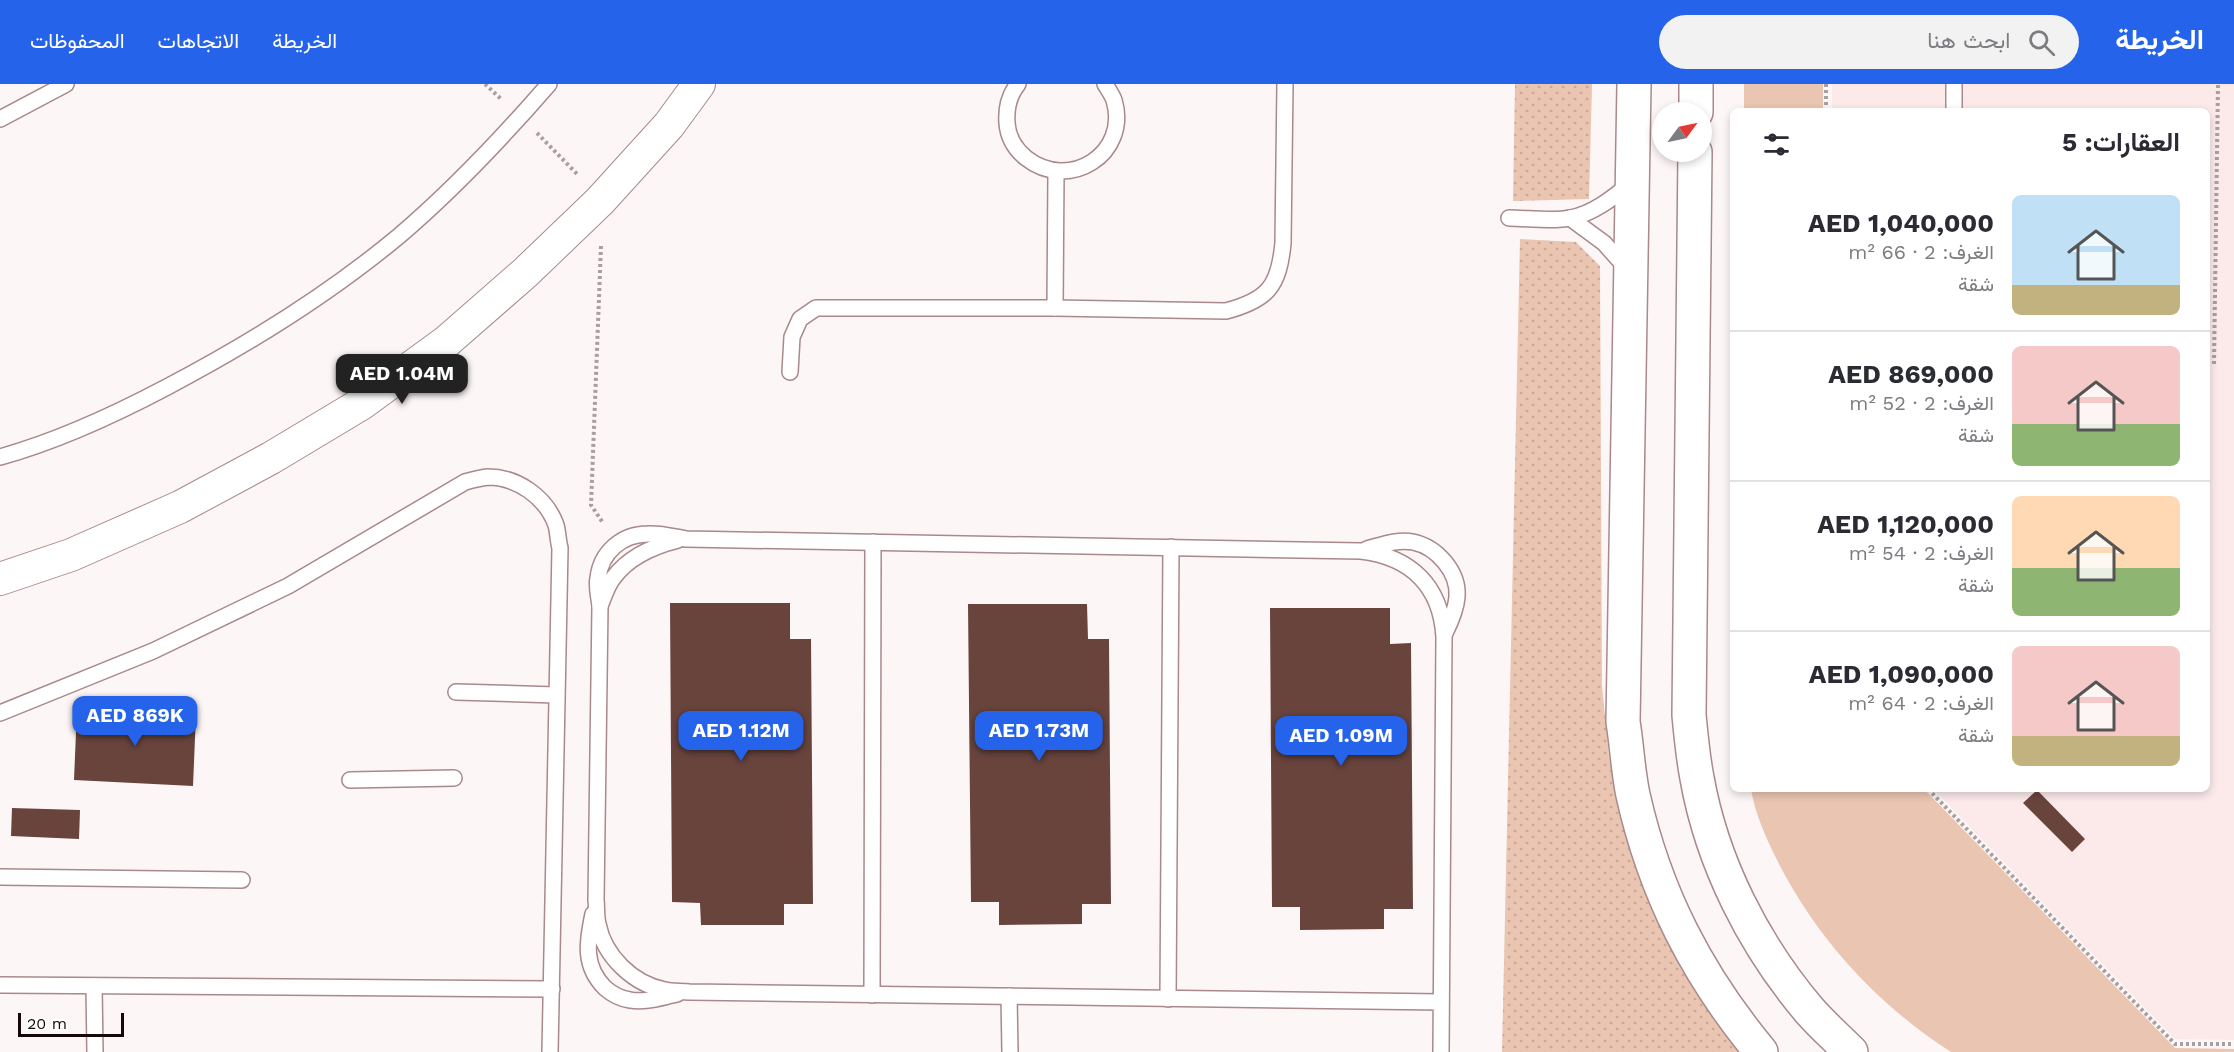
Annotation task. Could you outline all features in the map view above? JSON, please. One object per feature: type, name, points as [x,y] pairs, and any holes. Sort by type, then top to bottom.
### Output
[{"type":"street","points":[[0,579],[71,555],[180,507],[271,458],[361,404],[446,342],[525,273],[600,201],[669,125],[699,84]]},
{"type":"street","points":[[1634,84],[1623,722],[1633,794],[1652,864],[1680,931],[1716,994],[1761,1052]]},
{"type":"street","points":[[1696,84],[1696,102]]},
{"type":"street","points":[[1695,162],[1689,715],[1697,780],[1714,842],[1738,902],[1770,958],[1810,1010],[1851,1052]]},
{"type":"lane","points":[[0,118],[66,84]]},
{"type":"lane","points":[[0,457],[66,434],[119,412],[268,331],[335,285],[400,235],[463,176],[521,117],[549,84]]},
{"type":"lane","points":[[1012,86],[1006,110],[1008,132],[1018,152],[1036,166],[1056,172],[1078,170],[1098,159],[1111,142],[1117,121],[1114,99],[1105,84]]},
{"type":"lane","points":[[790,372],[792,337],[800,319],[816,308],[1226,311],[1249,305],[1269,290],[1281,268],[1286,84]]},
{"type":"lane","points":[[1954,84],[1954,108]]},
{"type":"lane","points":[[1055,308],[1056,172]]},
{"type":"lane","points":[[1509,218],[1570,218],[1614,197],[1633,181]]},
{"type":"lane","points":[[1570,218],[1604,243],[1632,274]]},
{"type":"lane","points":[[0,713],[153,651],[288,586],[465,482],[487,477],[509,480],[530,490],[546,505],[556,525],[560,548],[550,1052]]},
{"type":"lane","points":[[1441,1002],[689,992],[664,990],[641,982],[621,967],[606,947],[598,924],[596,900],[600,606],[597,581],[600,566],[607,553],[618,543],[633,535],[650,534],[686,538],[1361,550],[1397,559],[1413,570],[1426,584],[1443,618],[1441,1052]]},
{"type":"lane","points":[[600,606],[613,578],[631,561],[657,547],[686,538]]},
{"type":"lane","points":[[1361,550],[1395,541],[1413,542],[1430,549],[1444,561],[1453,577],[1457,595],[1455,613],[1444,637]]},
{"type":"lane","points":[[872,995],[873,542]]},
{"type":"lane","points":[[1168,999],[1171,547]]},
{"type":"lane","points":[[456,692],[556,695]]},
{"type":"lane","points":[[350,780],[454,778]]},
{"type":"lane","points":[[0,877],[243,880]]},
{"type":"lane","points":[[596,900],[587,943],[588,963],[597,980],[611,993],[630,1000],[649,1000],[689,992]]},
{"type":"lane","points":[[0,985],[552,989]]},
{"type":"lane","points":[[94,986],[95,1052]]},
{"type":"lane","points":[[1009,996],[1010,1052]]},
{"type":"path","points":[[485,84],[565,160],[600,201],[601,252],[591,506],[618,543]]},
{"type":"path","points":[[1826,84],[1826,108]]},
{"type":"path","points":[[2214,364],[2218,84]]},
{"type":"path","points":[[1931,792],[2175,1044],[2234,1044]]},
{"type":"shaded area","points":[[1515,84],[1592,84],[1589,199],[1513,201]]},
{"type":"shaded area","points":[[1744,84],[1823,84],[1823,108],[1744,108]]},
{"type":"shaded area","points":[[1832,84],[2234,84],[2234,1040],[2175,1039],[1936,792],[2210,792],[2210,108],[1832,108]]},
{"type":"shaded area","points":[[1520,239],[1576,242],[1600,266],[1602,686],[1609,756],[1626,829],[1649,896],[1680,965],[1716,1018],[1743,1052],[1502,1052]]},
{"type":"shaded area","points":[[1752,792],[1927,792],[2175,1048],[2234,1049],[2234,1052],[1951,1052],[1924,1034],[1875,993],[1832,946],[1813,921],[1780,866]]},
{"type":"building","points":[[670,603],[790,603],[790,639],[811,639],[813,904],[784,904],[784,925],[701,925],[700,903],[672,902]]},
{"type":"building","points":[[968,604],[1087,604],[1088,639],[1109,639],[1111,904],[1082,904],[1082,924],[999,925],[999,902],[971,902]]},
{"type":"building","points":[[1270,608],[1390,608],[1390,644],[1411,643],[1413,909],[1384,909],[1384,929],[1300,930],[1300,907],[1272,907]]},
{"type":"building","points":[[77,708],[196,714],[193,786],[74,780]]},
{"type":"building","points":[[2035,792],[2039,792],[2085,839],[2072,852],[2023,803]]},
{"type":"building","points":[[12,808],[80,810],[79,839],[11,836]]}]
